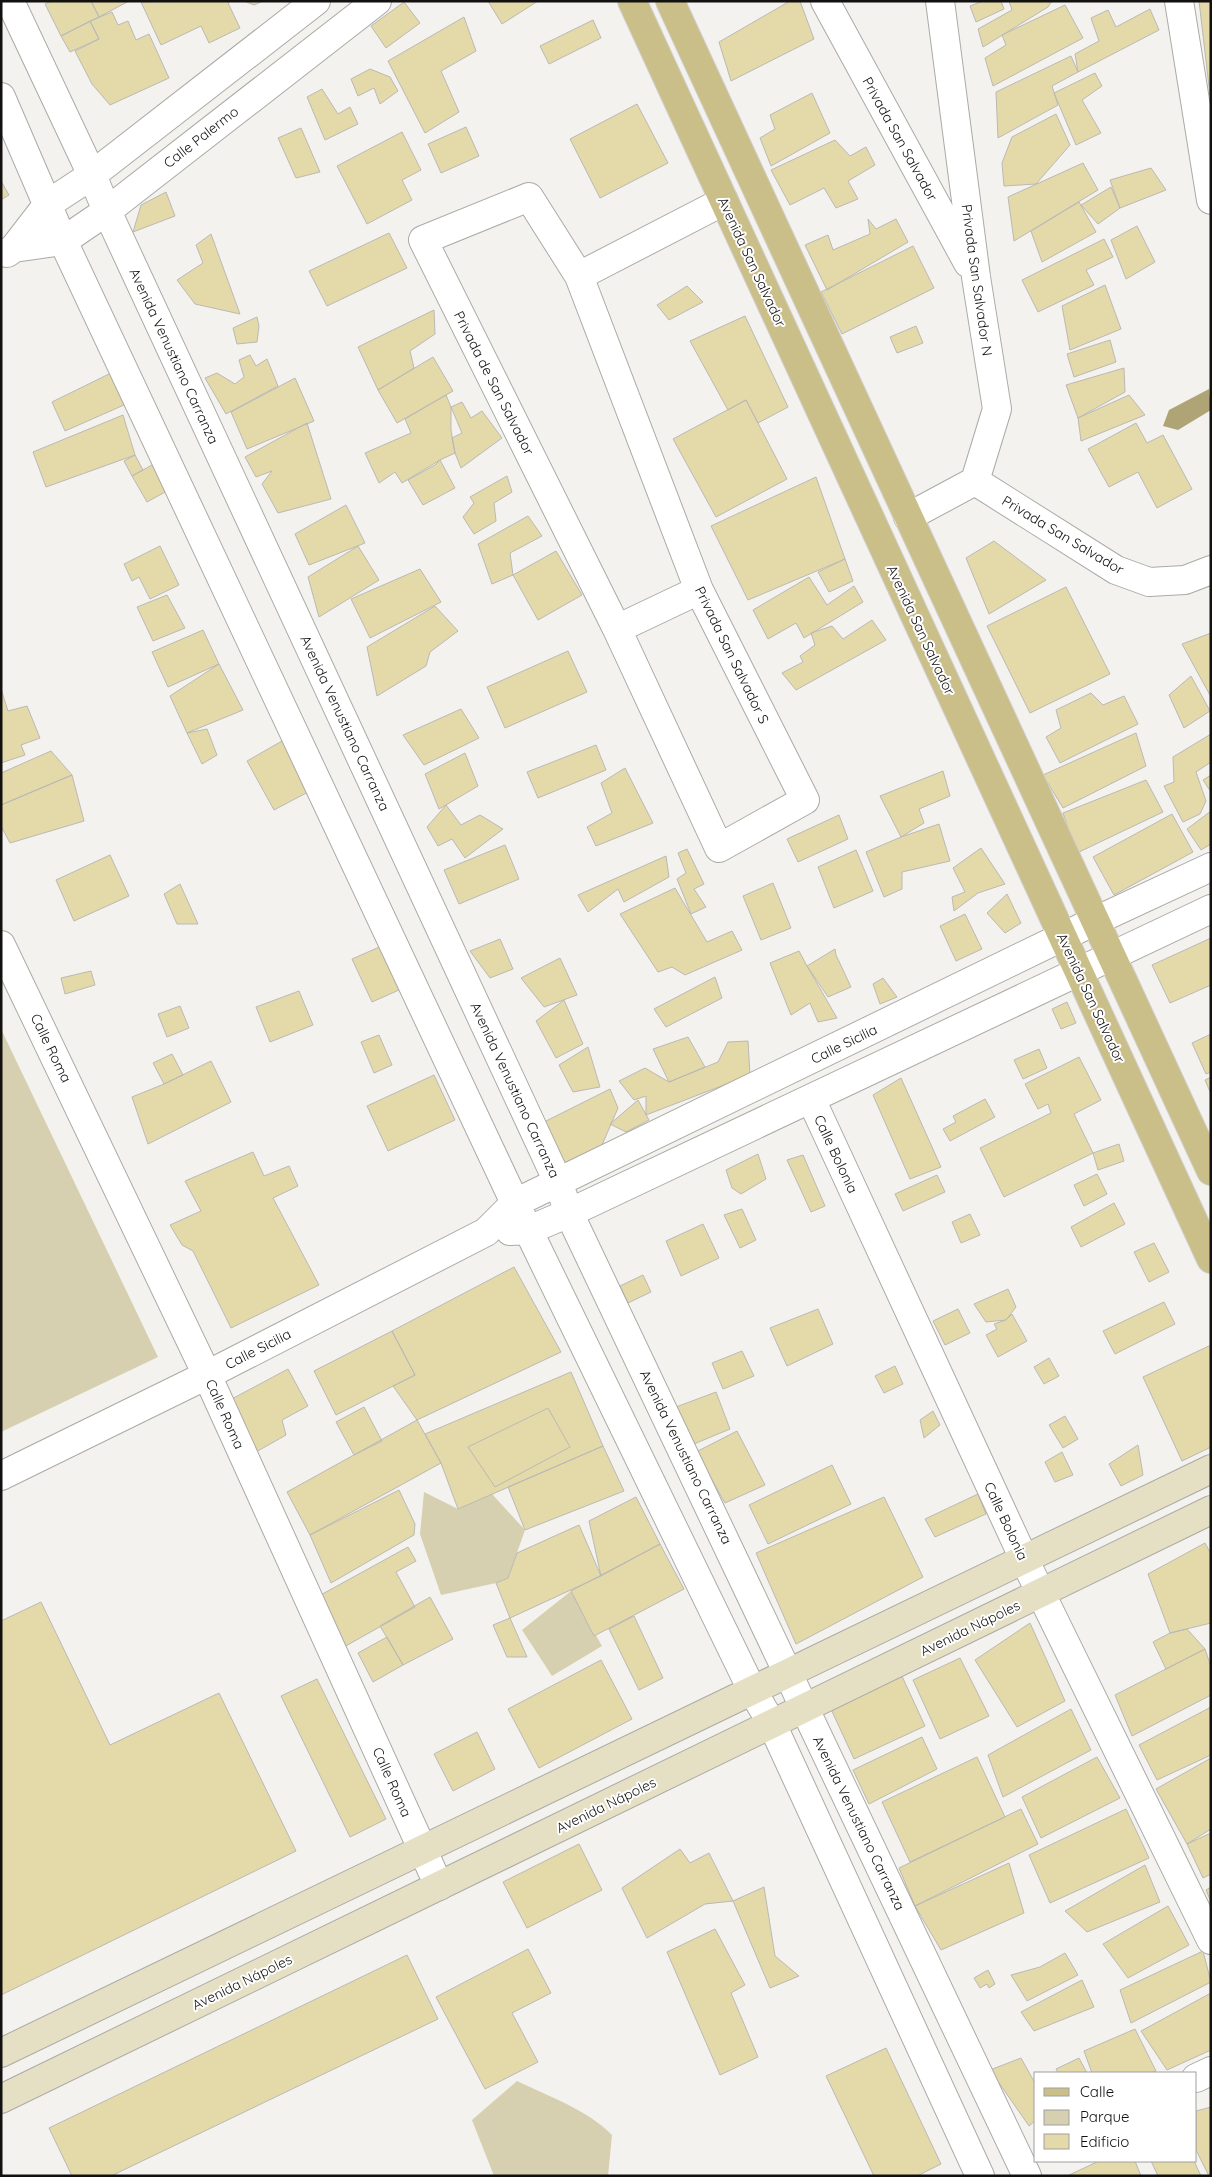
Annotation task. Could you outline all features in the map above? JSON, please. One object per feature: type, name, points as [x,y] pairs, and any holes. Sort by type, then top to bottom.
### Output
[{"type":"main road","name":"Avenida San Salvador","points":[[632,1],[1211,1259]]},
{"type":"main road","points":[[670,1],[1211,1171]]},
{"type":"main road","points":[[1,2053],[1211,1469]]},
{"type":"main road","name":"Avenida Nápoles","points":[[1,2099],[1211,1510]]},
{"type":"main road","points":[[174,1970],[191,2007]]},
{"type":"street","name":"Avenida Venustiano Carranza","points":[[10,1],[558,1182],[569,1213],[804,1708],[1028,2163]]},
{"type":"street","name":"Calle Palermo","points":[[8,252],[48,204],[92,175],[316,1]]},
{"type":"street","name":"Calle Palermo","points":[[8,252],[63,241],[107,211],[377,1]]},
{"type":"street","name":"Privada San Salvador","points":[[824,1],[976,277]]},
{"type":"street","name":"Privada San Salvador N","points":[[940,1],[976,277],[997,409],[975,481]]},
{"type":"street","points":[[1180,1],[1211,200]]},
{"type":"street","points":[[1,97],[63,241],[515,1203],[752,1690],[772,1724],[980,2176]]},
{"type":"street","name":"Privada San Salvador S","points":[[529,197],[579,276],[699,590],[805,800],[719,848],[617,629]]},
{"type":"street","name":"Privada de San Salvador","points":[[529,197],[422,240],[617,629]]},
{"type":"street","points":[[579,276],[724,201]]},
{"type":"street","points":[[908,517],[975,481]]},
{"type":"street","name":"Privada San Salvador","points":[[975,481],[1116,570],[1149,582],[1185,580],[1211,570]]},
{"type":"street","points":[[617,629],[699,590]]},
{"type":"street","name":"Calle Sicilia","points":[[1,1476],[207,1375],[486,1232],[515,1203],[1095,921],[1211,867]]},
{"type":"street","name":"Calle Sicilia","points":[[486,1232],[529,1230],[569,1213],[1211,909]]},
{"type":"street","name":"Calle Roma","points":[[1,945],[207,1375],[439,1886]]},
{"type":"street","name":"Calle Bolonia","points":[[811,1099],[1024,1560],[1211,1940]]},
{"type":"street","points":[[1197,2078],[1211,2071]]},
{"type":"street","points":[[986,2176],[1028,2163]]},
{"type":"green space","points":[[1,1029],[158,1357],[1,1432]]},
{"type":"green space","points":[[424,1492],[458,1509],[492,1494],[525,1530],[508,1578],[496,1583],[441,1595],[420,1534]]},
{"type":"green space","points":[[571,1591],[602,1646],[552,1676],[522,1630]]},
{"type":"green space","points":[[517,2081],[579,2111],[612,2135],[608,2176],[494,2176],[472,2120]]},
{"type":"shaded area","points":[[1209,389],[1211,410],[1178,430],[1163,426],[1169,410]]},
{"type":"building","points":[[51,1],[91,1],[99,17],[61,36],[45,4]]},
{"type":"building","points":[[91,1],[129,1],[99,17]]},
{"type":"building","points":[[231,1],[228,3],[240,28],[209,43],[201,26],[161,45],[141,2]]},
{"type":"building","points":[[244,1],[263,1],[254,5]]},
{"type":"building","points":[[488,1],[538,1],[502,24]]},
{"type":"building","points":[[790,1],[800,1],[814,39],[731,81],[719,42]]},
{"type":"building","points":[[983,1],[1001,1],[1004,9],[976,22],[970,6]]},
{"type":"building","points":[[1009,1],[1052,1],[1048,7],[983,47],[978,29],[1012,10]]},
{"type":"building","points":[[1199,1],[1211,1],[1210,95]]},
{"type":"building","points":[[404,2],[420,23],[386,48],[371,26]]},
{"type":"building","points":[[1065,5],[1083,38],[993,86],[985,58],[1006,45],[1002,35]]},
{"type":"building","points":[[1150,9],[1159,30],[1078,72],[1075,54],[1099,41],[1091,18],[1108,10],[1116,27]]},
{"type":"building","points":[[112,12],[118,25],[128,21],[136,40],[149,34],[169,78],[110,105],[92,84],[75,51],[99,39],[90,21]]},
{"type":"building","points":[[464,17],[476,51],[441,71],[459,112],[425,133],[388,61]]},
{"type":"building","points":[[593,20],[601,38],[549,64],[540,46]]},
{"type":"building","points":[[90,21],[99,39],[70,52],[61,36]]},
{"type":"building","points":[[1071,56],[1078,72],[1052,86],[1058,105],[998,138],[996,92]]},
{"type":"building","points":[[370,69],[390,77],[398,91],[380,104],[374,88],[358,96],[351,79]]},
{"type":"building","points":[[1095,73],[1102,86],[1082,100],[1101,133],[1076,145],[1054,93]]},
{"type":"building","points":[[322,89],[338,114],[350,107],[358,124],[325,140],[307,97]]},
{"type":"building","points":[[812,93],[830,133],[771,166],[760,138],[775,129],[770,115]]},
{"type":"building","points":[[637,104],[668,163],[600,198],[570,139]]},
{"type":"building","points":[[1056,114],[1070,145],[1036,184],[1004,186],[1002,163],[1012,137]]},
{"type":"building","points":[[466,127],[479,156],[441,173],[428,144]]},
{"type":"building","points":[[301,128],[320,172],[296,178],[278,138]]},
{"type":"building","points":[[402,132],[421,170],[402,180],[412,200],[367,224],[337,166]]},
{"type":"building","points":[[835,140],[850,156],[866,147],[875,165],[848,181],[858,199],[836,208],[824,188],[790,205],[771,170]]},
{"type":"building","points":[[1083,163],[1098,190],[1014,241],[1008,197]]},
{"type":"building","points":[[1151,168],[1166,190],[1120,208],[1110,180]]},
{"type":"building","points":[[1,181],[9,195],[1,200]]},
{"type":"building","points":[[1111,187],[1120,208],[1098,224],[1081,205]]},
{"type":"building","points":[[166,192],[175,216],[133,232],[141,205]]},
{"type":"building","points":[[1079,202],[1096,232],[1042,262],[1031,231]]},
{"type":"building","points":[[868,219],[876,229],[896,219],[908,242],[827,290],[805,245],[828,235],[833,250],[870,234]]},
{"type":"building","points":[[1137,226],[1155,262],[1126,279],[1111,240]]},
{"type":"building","points":[[389,233],[407,268],[327,306],[309,271]]},
{"type":"building","points":[[211,234],[240,314],[195,304],[177,280],[203,263],[196,245]]},
{"type":"building","points":[[1104,239],[1113,257],[1086,270],[1094,285],[1038,312],[1022,280]]},
{"type":"building","points":[[913,246],[934,288],[842,334],[821,292]]},
{"type":"building","points":[[1105,285],[1121,329],[1070,350],[1062,306]]},
{"type":"building","points":[[687,286],[703,302],[669,320],[657,305]]},
{"type":"building","points":[[434,310],[435,334],[410,351],[414,368],[378,390],[358,347]]},
{"type":"building","points":[[745,316],[788,407],[758,423],[746,400],[728,410],[690,341]]},
{"type":"building","points":[[257,317],[259,326],[257,342],[237,344],[233,328]]},
{"type":"building","points":[[916,326],[923,343],[897,353],[890,337]]},
{"type":"building","points":[[1110,340],[1116,362],[1074,377],[1067,354]]},
{"type":"building","points":[[250,355],[256,366],[267,359],[278,386],[226,414],[205,378],[217,373],[235,384],[244,377],[239,360]]},
{"type":"building","points":[[433,357],[453,391],[397,423],[378,390]]},
{"type":"building","points":[[1124,368],[1125,392],[1078,418],[1066,385]]},
{"type":"building","points":[[111,373],[124,405],[65,431],[52,402]]},
{"type":"building","points":[[295,378],[314,421],[247,449],[231,412]]},
{"type":"building","points":[[446,395],[451,407],[451,430],[455,453],[402,483],[395,472],[379,483],[365,453],[411,433],[405,419]]},
{"type":"building","points":[[1129,395],[1145,415],[1081,441],[1078,418]]},
{"type":"building","points":[[746,400],[787,479],[716,517],[673,439]]},
{"type":"building","points":[[462,402],[471,418],[482,411],[502,438],[461,468],[452,438],[462,433],[451,407]]},
{"type":"building","points":[[123,415],[135,455],[46,487],[33,452]]},
{"type":"building","points":[[307,423],[331,499],[278,513],[262,484],[272,471],[256,477],[245,457]]},
{"type":"building","points":[[1136,423],[1147,443],[1163,435],[1192,489],[1157,508],[1138,472],[1109,487],[1088,449]]},
{"type":"building","points":[[135,455],[143,470],[132,476],[124,461]]},
{"type":"building","points":[[440,460],[455,488],[423,505],[408,480],[435,465]]},
{"type":"building","points":[[152,465],[167,491],[147,502],[132,476]]},
{"type":"building","points":[[507,476],[512,492],[494,503],[496,521],[474,534],[463,517],[474,503],[470,497]]},
{"type":"building","points":[[816,477],[845,559],[748,600],[711,526]]},
{"type":"building","points":[[346,505],[365,543],[309,565],[295,534]]},
{"type":"building","points":[[528,516],[542,536],[510,553],[513,575],[492,584],[478,544]]},
{"type":"building","points":[[994,541],[1046,580],[989,614],[966,558]]},
{"type":"building","points":[[160,546],[179,585],[150,599],[139,577],[132,581],[124,564]]},
{"type":"building","points":[[358,546],[379,580],[319,617],[308,577]]},
{"type":"building","points":[[556,551],[582,595],[538,620],[513,575]]},
{"type":"building","points":[[845,559],[853,581],[829,592],[818,572]]},
{"type":"building","points":[[420,569],[441,602],[370,638],[351,599]]},
{"type":"building","points":[[809,577],[827,605],[854,586],[863,602],[804,638],[796,623],[768,639],[753,610]]},
{"type":"building","points":[[1066,587],[1110,674],[1030,713],[987,626]]},
{"type":"building","points":[[167,595],[185,628],[153,641],[137,607]]},
{"type":"building","points":[[435,606],[458,631],[430,652],[426,666],[377,696],[367,647]]},
{"type":"building","points":[[872,620],[886,640],[796,690],[782,673],[803,662],[800,656],[815,645],[811,633],[832,626],[843,639]]},
{"type":"building","points":[[203,630],[219,664],[168,687],[152,652]]},
{"type":"building","points":[[1211,633],[1211,697],[1182,644]]},
{"type":"building","points":[[568,651],[587,692],[505,728],[487,687]]},
{"type":"building","points":[[219,664],[243,710],[187,733],[170,696]]},
{"type":"building","points":[[1191,676],[1210,711],[1184,728],[1169,695]]},
{"type":"building","points":[[1,689],[8,711],[27,706],[40,738],[21,745],[25,755],[1,763]]},
{"type":"building","points":[[1091,693],[1103,705],[1124,696],[1138,724],[1060,763],[1046,737],[1061,728],[1056,710]]},
{"type":"building","points":[[461,709],[479,738],[424,765],[403,735]]},
{"type":"building","points":[[207,729],[217,755],[202,764],[187,733]]},
{"type":"building","points":[[1136,733],[1146,766],[1063,808],[1043,775]]},
{"type":"building","points":[[1211,734],[1211,762],[1196,772],[1206,801],[1200,814],[1183,822],[1164,786],[1174,782],[1173,757]]},
{"type":"building","points":[[282,741],[310,791],[274,810],[247,761]]},
{"type":"building","points":[[596,745],[606,770],[538,798],[527,772]]},
{"type":"building","points":[[51,751],[72,775],[1,805],[1,773]]},
{"type":"building","points":[[465,753],[478,786],[439,809],[425,774]]},
{"type":"building","points":[[625,768],[653,823],[596,846],[587,827],[612,813],[601,783]]},
{"type":"building","points":[[943,771],[950,796],[919,809],[924,823],[901,837],[880,796]]},
{"type":"building","points":[[72,775],[84,821],[10,843],[1,826],[1,805]]},
{"type":"building","points":[[1211,775],[1211,792],[1203,780]]},
{"type":"building","points":[[1146,780],[1163,812],[1077,853],[1063,813]]},
{"type":"building","points":[[446,805],[461,825],[480,815],[503,829],[465,858],[452,839],[438,846],[427,827]]},
{"type":"building","points":[[1211,811],[1211,844],[1201,850],[1187,829]]},
{"type":"building","points":[[1172,814],[1193,852],[1114,895],[1093,857]]},
{"type":"building","points":[[839,815],[848,839],[798,862],[787,839]]},
{"type":"building","points":[[939,824],[950,861],[902,872],[902,889],[884,897],[866,852]]},
{"type":"building","points":[[505,845],[519,879],[459,904],[444,870]]},
{"type":"building","points":[[981,848],[1005,884],[978,893],[954,911],[952,897],[965,892],[953,868]]},
{"type":"building","points":[[687,849],[704,884],[694,889],[706,907],[691,914],[677,879],[686,873],[678,853]]},
{"type":"building","points":[[856,850],[873,891],[834,908],[818,867]]},
{"type":"building","points":[[110,855],[129,896],[74,921],[56,880]]},
{"type":"building","points":[[666,856],[669,877],[624,902],[618,889],[588,912],[578,895]]},
{"type":"building","points":[[773,883],[791,928],[761,940],[743,896]]},
{"type":"building","points":[[180,884],[198,924],[177,924],[164,894]]},
{"type":"building","points":[[675,888],[707,942],[732,931],[742,950],[685,975],[672,967],[658,972],[620,914]]},
{"type":"building","points":[[1007,894],[1021,923],[1005,933],[987,913]]},
{"type":"building","points":[[965,914],[982,949],[956,961],[940,926]]},
{"type":"building","points":[[1211,938],[1211,985],[1170,1003],[1152,965]]},
{"type":"building","points":[[500,939],[513,969],[490,978],[470,951]]},
{"type":"building","points":[[384,945],[399,990],[372,1002],[352,959]]},
{"type":"building","points":[[835,949],[851,987],[828,997],[807,966]]},
{"type":"building","points":[[799,951],[837,1018],[818,1022],[810,1003],[791,1015],[770,963]]},
{"type":"building","points":[[560,958],[577,995],[544,1007],[521,978]]},
{"type":"building","points":[[91,971],[95,985],[65,994],[61,978]]},
{"type":"building","points":[[715,977],[722,998],[666,1027],[654,1009]]},
{"type":"building","points":[[883,978],[897,997],[880,1004],[873,984]]},
{"type":"building","points":[[299,991],[313,1025],[270,1042],[256,1007]]},
{"type":"building","points":[[564,1000],[583,1044],[556,1058],[536,1021]]},
{"type":"building","points":[[1067,1002],[1076,1023],[1061,1029],[1052,1009]]},
{"type":"building","points":[[180,1006],[189,1028],[167,1037],[158,1014]]},
{"type":"building","points":[[1211,1034],[1211,1072],[1206,1074],[1192,1043]]},
{"type":"building","points":[[379,1035],[392,1065],[374,1073],[361,1042]]},
{"type":"building","points":[[688,1037],[705,1067],[669,1082],[653,1049]]},
{"type":"building","points":[[748,1041],[750,1075],[646,1115],[646,1096],[634,1100],[619,1081],[645,1068],[669,1082],[718,1062],[728,1042]]},
{"type":"building","points":[[588,1047],[600,1087],[573,1092],[559,1065]]},
{"type":"building","points":[[1039,1049],[1047,1068],[1023,1079],[1014,1060]]},
{"type":"building","points":[[172,1054],[183,1075],[164,1084],[153,1063]]},
{"type":"building","points":[[1079,1057],[1101,1100],[1074,1114],[1093,1153],[1004,1197],[980,1148],[1051,1113],[1048,1104],[1038,1109],[1025,1084]]},
{"type":"building","points":[[211,1061],[231,1102],[148,1144],[132,1097]]},
{"type":"building","points":[[434,1075],[455,1120],[388,1151],[367,1106]]},
{"type":"building","points":[[1211,1077],[1211,1094],[1205,1080]]},
{"type":"building","points":[[901,1078],[941,1167],[910,1179],[873,1095]]},
{"type":"building","points":[[610,1089],[618,1108],[602,1145],[568,1167],[540,1124]]},
{"type":"building","points":[[985,1099],[995,1117],[950,1141],[943,1129],[956,1122],[953,1116]]},
{"type":"building","points":[[638,1100],[649,1120],[626,1132],[610,1124]]},
{"type":"building","points":[[1119,1144],[1124,1161],[1098,1170],[1093,1153]]},
{"type":"building","points":[[253,1152],[264,1176],[289,1166],[298,1186],[273,1198],[319,1285],[231,1328],[193,1251],[182,1245],[170,1225],[201,1211],[185,1181]]},
{"type":"building","points":[[758,1154],[766,1179],[741,1194],[732,1188],[726,1170]]},
{"type":"building","points":[[803,1155],[825,1206],[811,1212],[787,1160]]},
{"type":"building","points":[[1097,1174],[1107,1194],[1084,1206],[1074,1185]]},
{"type":"building","points":[[937,1175],[945,1192],[903,1211],[895,1194]]},
{"type":"building","points":[[1114,1203],[1125,1224],[1081,1247],[1071,1227]]},
{"type":"building","points":[[742,1209],[756,1240],[740,1248],[724,1215]]},
{"type":"building","points":[[970,1214],[980,1235],[961,1243],[952,1222]]},
{"type":"building","points":[[703,1224],[719,1258],[681,1276],[666,1241]]},
{"type":"building","points":[[1154,1243],[1169,1272],[1149,1282],[1134,1252]]},
{"type":"building","points":[[514,1267],[561,1352],[417,1420],[393,1386],[415,1375],[392,1331]]},
{"type":"building","points":[[643,1275],[651,1292],[628,1303],[620,1286]]},
{"type":"building","points":[[1008,1289],[1016,1307],[1006,1320],[986,1322],[974,1304]]},
{"type":"building","points":[[1164,1302],[1175,1324],[1115,1354],[1103,1331]]},
{"type":"building","points":[[818,1309],[833,1344],[787,1366],[770,1328]]},
{"type":"building","points":[[958,1309],[970,1333],[945,1345],[933,1321]]},
{"type":"building","points":[[1012,1314],[1027,1341],[998,1357],[986,1335],[997,1329],[994,1324],[1006,1320]]},
{"type":"building","points":[[392,1331],[415,1375],[336,1415],[314,1371]]},
{"type":"building","points":[[1211,1345],[1211,1447],[1182,1461],[1143,1377]]},
{"type":"building","points":[[742,1351],[754,1376],[723,1389],[712,1363]]},
{"type":"building","points":[[1049,1358],[1059,1376],[1044,1384],[1034,1367]]},
{"type":"building","points":[[895,1366],[903,1384],[884,1393],[875,1376]]},
{"type":"building","points":[[288,1369],[308,1406],[282,1420],[286,1435],[256,1452],[228,1401]]},
{"type":"building","points":[[571,1372],[603,1446],[458,1509],[441,1463],[425,1434]]},
{"type":"building","points":[[716,1392],[730,1429],[694,1444],[676,1407]]},
{"type":"building","points":[[364,1407],[382,1441],[354,1455],[336,1422]]},
{"type":"building","points":[[548,1408],[570,1447],[495,1487],[468,1447]]},
{"type":"building","points":[[933,1411],[940,1425],[924,1438],[920,1420]]},
{"type":"building","points":[[1065,1416],[1078,1439],[1063,1448],[1049,1425]]},
{"type":"building","points":[[417,1420],[441,1463],[310,1535],[287,1492]]},
{"type":"building","points":[[737,1431],[765,1485],[725,1503],[696,1452]]},
{"type":"building","points":[[1138,1445],[1143,1475],[1121,1486],[1109,1464]]},
{"type":"building","points":[[603,1446],[624,1491],[525,1530],[508,1487]]},
{"type":"building","points":[[1062,1452],[1073,1475],[1055,1482],[1045,1462]]},
{"type":"building","points":[[832,1465],[851,1504],[768,1544],[749,1505]]},
{"type":"building","points":[[399,1490],[415,1524],[414,1535],[331,1583],[310,1535]]},
{"type":"building","points":[[978,1494],[986,1514],[935,1537],[925,1519]]},
{"type":"building","points":[[636,1497],[660,1544],[601,1576],[589,1521]]},
{"type":"building","points":[[884,1497],[923,1577],[796,1644],[756,1553]]},
{"type":"building","points":[[579,1525],[601,1576],[510,1618],[496,1583],[508,1578],[517,1553]]},
{"type":"building","points":[[1205,1543],[1211,1554],[1211,1623],[1170,1633],[1148,1574]]},
{"type":"building","points":[[660,1544],[684,1589],[594,1636],[571,1591]]},
{"type":"building","points":[[408,1547],[416,1561],[396,1572],[415,1607],[344,1647],[317,1597]]},
{"type":"building","points":[[430,1597],[453,1639],[403,1665],[380,1626]]},
{"type":"building","points":[[41,1602],[110,1745],[219,1693],[296,1851],[1,1995],[1,1621]]},
{"type":"building","points":[[634,1616],[663,1678],[639,1690],[609,1629]]},
{"type":"building","points":[[510,1618],[527,1657],[507,1657],[493,1625]]},
{"type":"building","points":[[1030,1623],[1065,1701],[1017,1727],[975,1660]]},
{"type":"building","points":[[1187,1629],[1205,1649],[1166,1669],[1153,1642],[1170,1633]]},
{"type":"building","points":[[387,1637],[403,1665],[373,1682],[358,1653]]},
{"type":"building","points":[[1205,1649],[1211,1667],[1211,1695],[1132,1736],[1115,1695]]},
{"type":"building","points":[[960,1658],[989,1716],[940,1739],[913,1680]]},
{"type":"building","points":[[601,1660],[632,1719],[539,1768],[508,1709]]},
{"type":"building","points":[[901,1674],[925,1726],[854,1759],[830,1707]]},
{"type":"building","points":[[317,1679],[386,1819],[350,1837],[281,1696]]},
{"type":"building","points":[[1211,1707],[1211,1755],[1157,1780],[1139,1745]]},
{"type":"building","points":[[1071,1709],[1091,1750],[1003,1797],[988,1755]]},
{"type":"building","points":[[477,1732],[495,1769],[453,1791],[434,1754]]},
{"type":"building","points":[[922,1737],[937,1769],[869,1804],[853,1770]]},
{"type":"building","points":[[977,1757],[1005,1817],[910,1862],[882,1802]]},
{"type":"building","points":[[1097,1757],[1120,1798],[1041,1838],[1022,1797]]},
{"type":"building","points":[[1211,1758],[1211,1829],[1187,1844],[1156,1789]]},
{"type":"building","points":[[1021,1809],[1038,1844],[915,1906],[899,1868]]},
{"type":"building","points":[[1126,1809],[1149,1858],[1050,1903],[1029,1855]]},
{"type":"building","points":[[1211,1833],[1211,1874],[1203,1878],[1187,1844]]},
{"type":"building","points":[[579,1844],[602,1890],[527,1928],[503,1882]]},
{"type":"building","points":[[680,1849],[690,1863],[709,1853],[733,1901],[705,1904],[647,1938],[622,1888]]},
{"type":"building","points":[[1009,1863],[1024,1913],[941,1950],[915,1906]]},
{"type":"building","points":[[1145,1865],[1160,1902],[1087,1932],[1065,1911]]},
{"type":"building","points":[[764,1887],[775,1956],[799,1976],[770,1988],[733,1901]]},
{"type":"building","points":[[1211,1887],[1211,1902],[1206,1890]]},
{"type":"building","points":[[1168,1906],[1189,1945],[1128,1978],[1103,1944]]},
{"type":"building","points":[[715,1929],[745,1985],[731,1993],[758,2057],[720,2075],[667,1952]]},
{"type":"building","points":[[528,1949],[551,1993],[512,2013],[538,2062],[485,2089],[436,1997]]},
{"type":"building","points":[[1203,1951],[1211,1982],[1131,2023],[1120,1990]]},
{"type":"building","points":[[1065,1953],[1078,1975],[1027,2001],[1011,1975],[1040,1967]]},
{"type":"building","points":[[407,1955],[438,2019],[111,2176],[72,2176],[49,2128]]},
{"type":"building","points":[[988,1970],[995,1984],[989,1988],[987,1984],[980,1988],[974,1978]]},
{"type":"building","points":[[1082,1980],[1094,2007],[1034,2031],[1021,2012]]},
{"type":"building","points":[[1211,1993],[1211,2050],[1167,2070],[1141,2031]]},
{"type":"building","points":[[1135,2029],[1156,2071],[1092,2072],[1084,2051]]},
{"type":"building","points":[[886,2048],[941,2164],[917,2176],[874,2176],[826,2076]]},
{"type":"building","points":[[1021,2058],[1034,2081],[1034,2122],[1029,2126],[990,2070]]},
{"type":"building","points":[[1079,2058],[1086,2072],[1058,2072],[1056,2069]]},
{"type":"building","points":[[1211,2107],[1211,2176],[1209,2176],[1197,2152],[1197,2111]]},
{"type":"building","points":[[1097,2162],[1135,2162],[1141,2176],[1067,2176]]},
{"type":"building","points":[[1151,2162],[1194,2162],[1201,2176],[1158,2176]]}]
